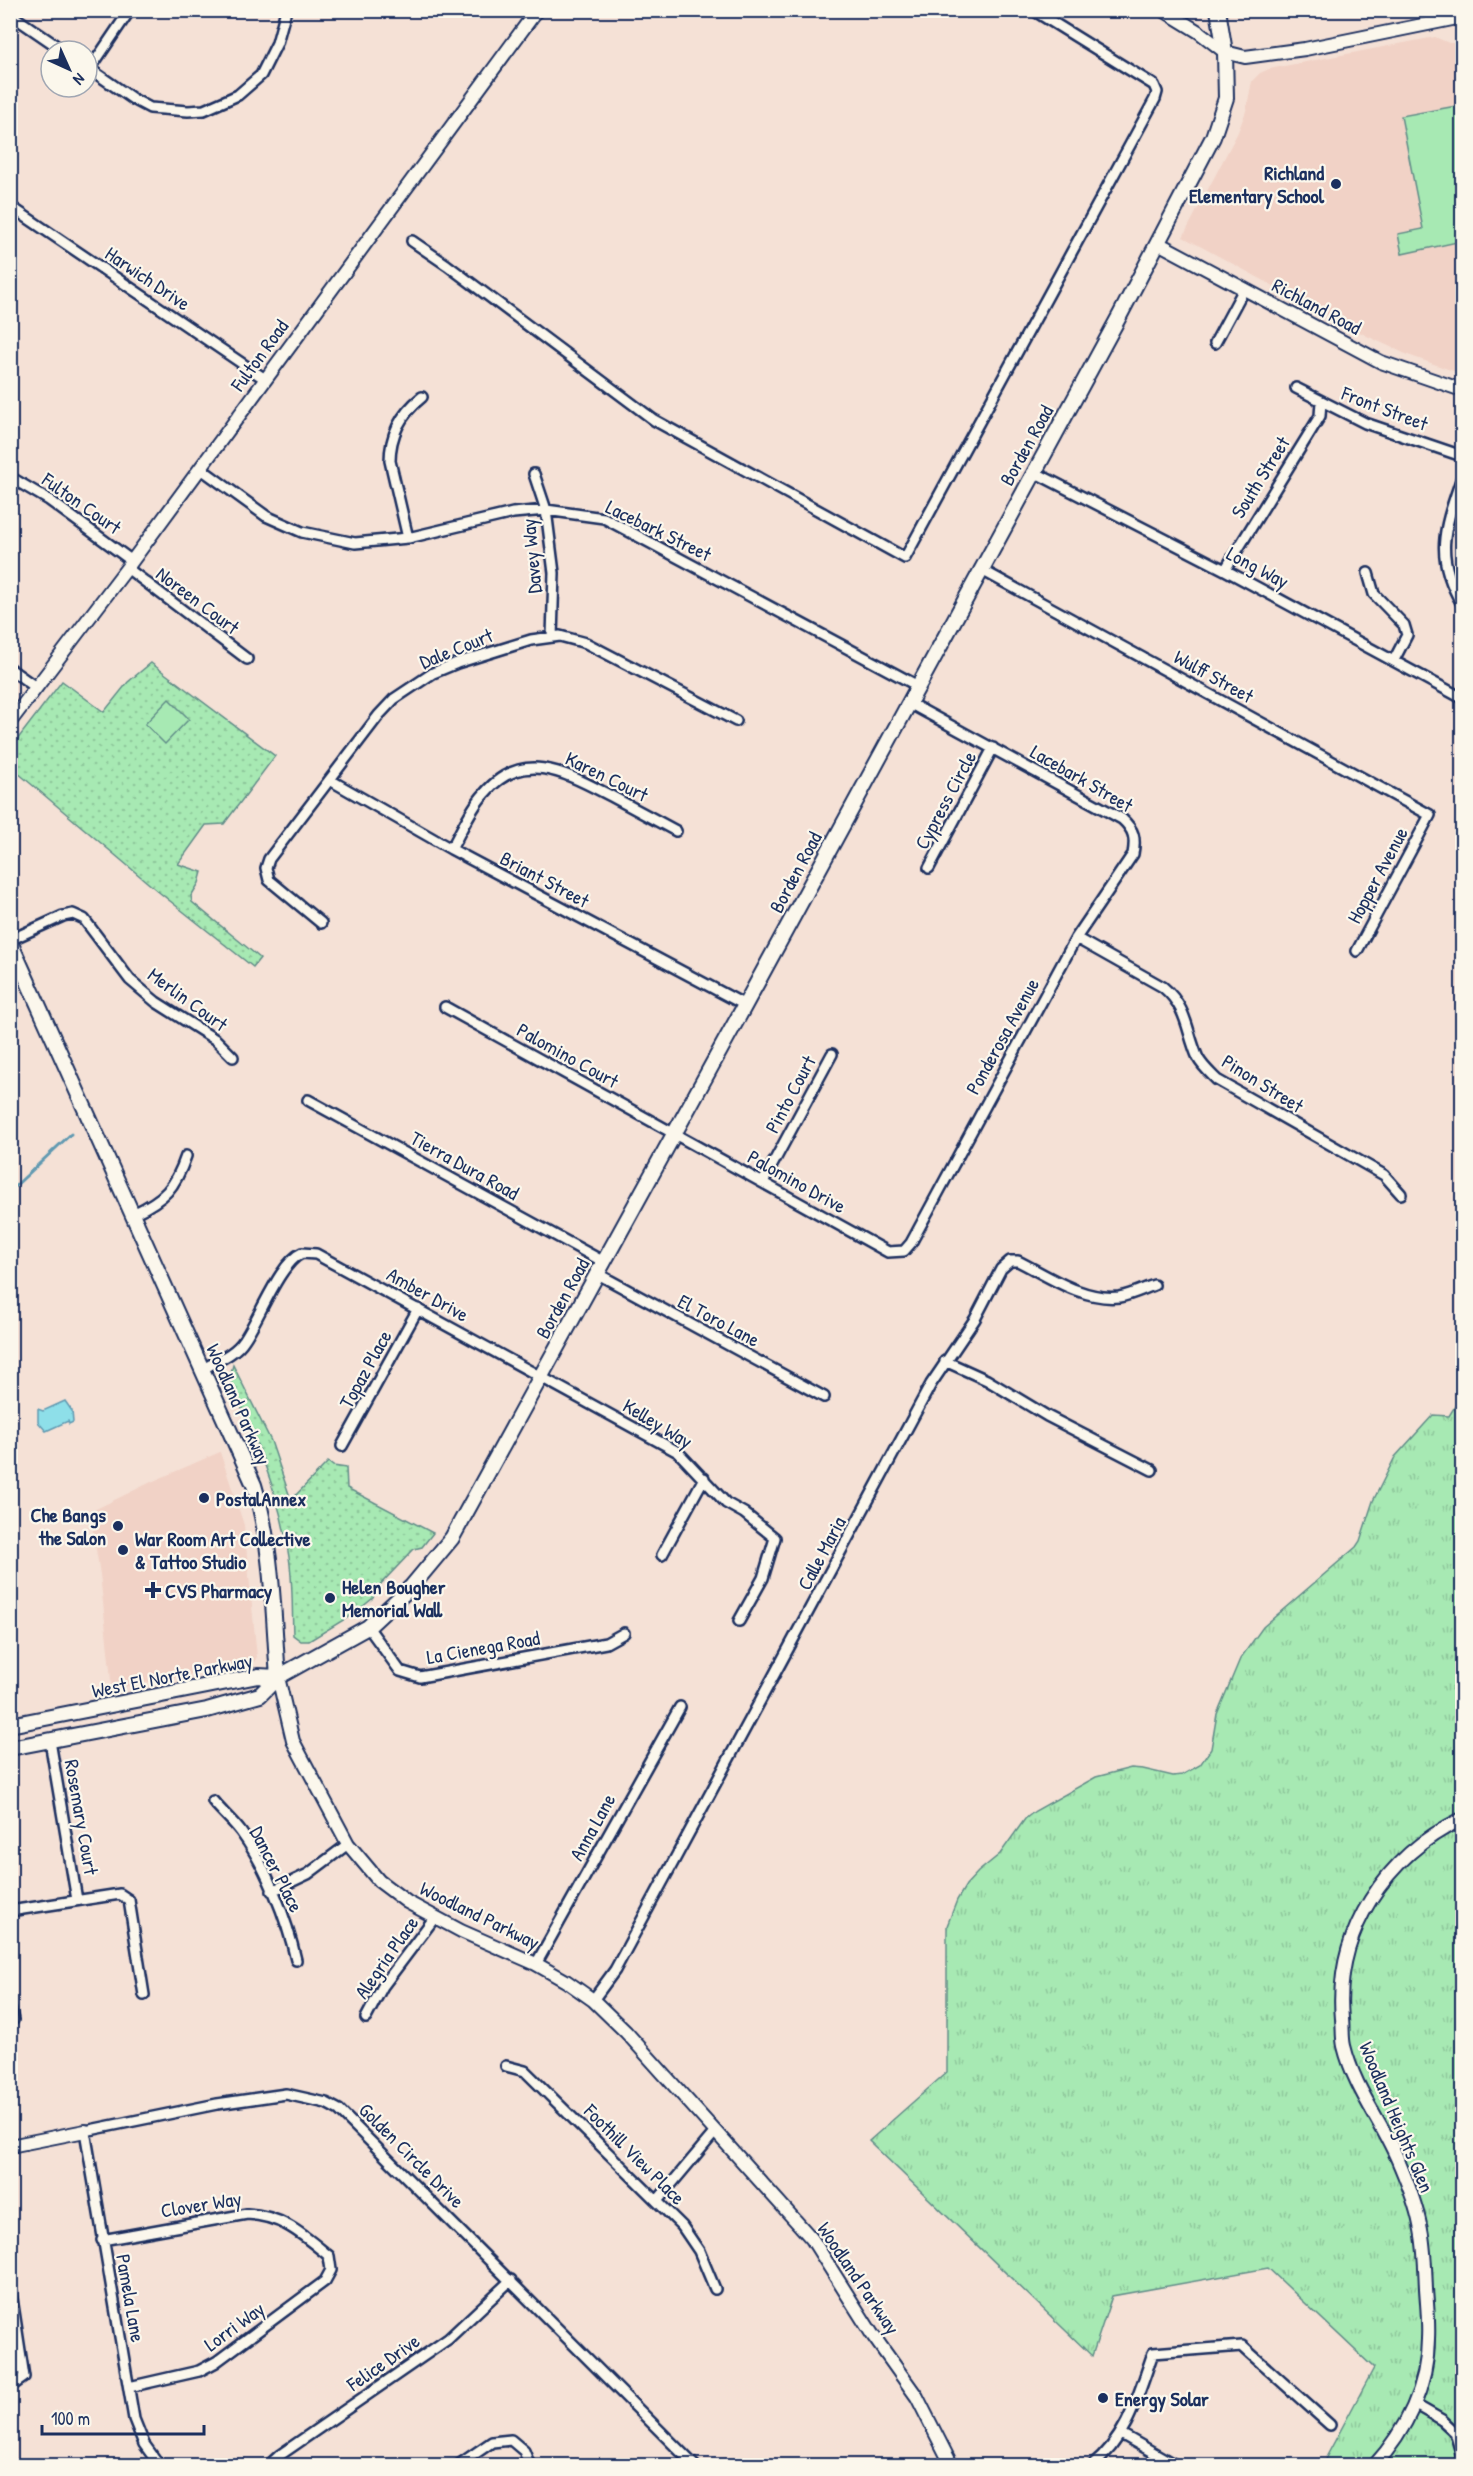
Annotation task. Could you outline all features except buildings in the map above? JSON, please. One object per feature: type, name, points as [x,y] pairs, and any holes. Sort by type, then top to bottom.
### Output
[{"type":"main road","name":"Borden Road","points":[[278,1677],[368,1628],[412,1586],[452,1538],[500,1453],[909,703],[1158,243],[1216,131],[1226,98],[1225,52],[1218,10]]},
{"type":"main road","name":"Woodland Parkway","points":[[10,941],[254,1485],[262,1511],[273,1606],[278,1677]]},
{"type":"main road","name":"West El Norte Parkway","points":[[10,1725],[258,1676],[278,1677]]},
{"type":"main road","name":"West El Norte Parkway","points":[[10,1748],[225,1706],[260,1695],[278,1677]]},
{"type":"street","points":[[99,53],[130,10]]},
{"type":"street","points":[[99,76],[150,108],[204,110],[238,95],[261,75],[277,43],[286,10]]},
{"type":"street","name":"Fulton Road","points":[[10,722],[129,565],[537,10]]},
{"type":"street","points":[[412,241],[447,264],[654,420],[905,558],[1155,99],[1154,85],[1033,10]]},
{"type":"street","points":[[1163,10],[1199,32],[1225,52],[1245,57],[1305,49],[1462,17]]},
{"type":"street","points":[[10,14],[46,39]]},
{"type":"street","name":"Harwich Drive","points":[[10,206],[265,379]]},
{"type":"street","name":"Richland Road","points":[[1158,243],[1381,362],[1462,390]]},
{"type":"street","points":[[1215,343],[1244,289]]},
{"type":"street","name":"Front Street","points":[[1296,388],[1365,423],[1462,456]]},
{"type":"street","points":[[408,538],[390,460],[390,451],[397,427],[411,406],[422,397]]},
{"type":"street","name":"South Street","points":[[1225,570],[1320,416],[1321,401]]},
{"type":"street","name":"Lacebark Street","points":[[200,468],[266,516],[302,532],[355,543],[408,538],[513,513],[546,510],[604,518],[918,686]]},
{"type":"street","name":"Long Way","points":[[1034,472],[1225,570],[1462,698]]},
{"type":"street","name":"Davey Way","points":[[534,474],[546,510],[554,573],[552,637]]},
{"type":"street","name":"Fulton Court","points":[[10,477],[49,500],[129,565]]},
{"type":"street","points":[[1462,477],[1448,520],[1444,543],[1450,583],[1462,604]]},
{"type":"street","name":"Noreen Court","points":[[129,565],[247,659]]},
{"type":"street","name":"Wulff Street","points":[[980,569],[1430,815]]},
{"type":"street","points":[[1368,573],[1374,594],[1404,625],[1407,635],[1394,660]]},
{"type":"street","name":"Dale Court","points":[[321,923],[268,880],[266,868],[269,859],[379,715],[394,699],[433,673],[531,640],[560,636],[586,643],[735,721]]},
{"type":"street","points":[[10,669],[37,687]]},
{"type":"street","name":"Lacebark Street","points":[[909,703],[1122,819],[1132,828],[1136,840]]},
{"type":"street","name":"Cypress Circle","points":[[929,868],[993,748]]},
{"type":"street","name":"Karen Court","points":[[451,849],[483,795],[499,780],[522,769],[544,768],[568,774],[676,831]]},
{"type":"street","name":"Briant Street","points":[[330,780],[451,849],[745,1005]]},
{"type":"street","name":"Hopper Avenue","points":[[1357,951],[1430,815]]},
{"type":"street","name":"Ponderosa Avenue","points":[[904,1251],[911,1243],[1076,938],[1133,854],[1136,840]]},
{"type":"street","name":"Merlin Court","points":[[10,941],[63,915],[73,914],[84,919],[130,980],[156,1002],[216,1040],[233,1057]]},
{"type":"street","name":"Pinon Street","points":[[1076,938],[1163,987],[1172,995],[1184,1013],[1199,1060],[1217,1080],[1384,1175],[1401,1194]]},
{"type":"street","name":"Palomino Court","points":[[445,1007],[674,1134]]},
{"type":"street","name":"Pinto Court","points":[[763,1182],[832,1054]]},
{"type":"street","name":"Tierra Dura Road","points":[[308,1100],[601,1268]]},
{"type":"street","name":"Palomino Drive","points":[[674,1134],[888,1252],[904,1251]]},
{"type":"street","points":[[134,1214],[154,1204],[168,1192],[178,1177],[186,1156]]},
{"type":"street","name":"Amber Drive","points":[[202,1369],[229,1355],[243,1342],[288,1263],[297,1254],[316,1254],[540,1376]]},
{"type":"street","name":"Calle Maria","points":[[593,2000],[615,1970],[945,1361],[975,1319],[1001,1269],[1010,1262],[1018,1261],[1068,1287],[1094,1296],[1118,1297],[1155,1285]]},
{"type":"street","name":"El Toro Lane","points":[[601,1268],[824,1397]]},
{"type":"street","name":"Topaz Place","points":[[342,1446],[418,1309]]},
{"type":"street","points":[[945,1361],[987,1380],[1047,1416],[1152,1470]]},
{"type":"street","name":"Kelley Way","points":[[540,1376],[678,1452],[726,1503],[744,1513],[775,1538],[763,1578],[739,1621]]},
{"type":"street","points":[[662,1555],[704,1478]]},
{"type":"street","name":"La Cienega Road","points":[[368,1628],[400,1671],[420,1677],[606,1643],[624,1634]]},
{"type":"street","name":"Woodland Parkway","points":[[278,1677],[293,1741],[348,1844],[379,1881],[407,1902],[461,1931],[536,1964],[593,2000],[627,2032],[812,2239],[872,2334],[917,2397],[952,2466]]},
{"type":"street","name":"Anna Lane","points":[[536,1964],[680,1707]]},
{"type":"street","name":"Rosemary Court","points":[[50,1741],[78,1900]]},
{"type":"street","name":"Dancer Place","points":[[213,1801],[241,1833],[272,1892],[292,1941],[296,1960]]},
{"type":"street","name":"Woodland Heights Glen","points":[[1374,2466],[1396,2438],[1414,2404],[1423,2378],[1428,2340],[1420,2224],[1400,2163],[1362,2094],[1344,2045],[1340,1999],[1345,1959],[1357,1924],[1375,1892],[1395,1865],[1426,1839],[1462,1819]]},
{"type":"street","points":[[272,1892],[308,1874],[348,1844]]},
{"type":"street","points":[[10,1911],[124,1895],[129,1900],[144,1995]]},
{"type":"street","name":"Alegria Place","points":[[366,2018],[383,1986],[435,1917]]},
{"type":"street","points":[[10,2007],[13,2020]]},
{"type":"street","name":"Foothill View Place","points":[[506,2067],[525,2071],[682,2226],[699,2252],[715,2289]]},
{"type":"street","name":"Golden Circle Drive","points":[[10,2146],[217,2104],[286,2094],[326,2103],[339,2110],[695,2466]]},
{"type":"street","name":"Pamela Lane","points":[[85,2131],[134,2419],[144,2444],[160,2466]]},
{"type":"street","points":[[657,2201],[715,2132]]},
{"type":"street","name":"Clover Way","points":[[102,2240],[247,2214],[265,2215],[296,2228],[329,2256]]},
{"type":"street","name":"Lorri Way","points":[[129,2387],[199,2371],[216,2362],[325,2282],[331,2270],[329,2256]]},
{"type":"street","name":"Felice Drive","points":[[268,2466],[280,2455],[447,2339],[511,2280]]},
{"type":"street","points":[[10,2285],[24,2377],[10,2387]]},
{"type":"street","points":[[1092,2466],[1121,2434],[1130,2420],[1153,2354],[1242,2346],[1330,2425]]},
{"type":"street","points":[[1414,2404],[1442,2420],[1455,2432],[1462,2456]]},
{"type":"street","points":[[1121,2434],[1177,2466]]},
{"type":"street","points":[[457,2466],[492,2442],[511,2440],[524,2451],[530,2466]]},
{"type":"shaded area","name":"Richland Elementary School","points":[[1435,37],[1449,43],[1462,43],[1462,374],[1408,355],[1367,336],[1183,237],[1238,132],[1246,111],[1252,81],[1260,73],[1269,69]]},
{"type":"shaded area","points":[[220,1452],[244,1525],[257,1657],[254,1662],[112,1689],[100,1574],[90,1512]]},
{"type":"green space","points":[[1462,105],[1462,241],[1402,254],[1398,234],[1423,229],[1401,116]]},
{"type":"green space","points":[[151,663],[275,756],[224,824],[206,825],[178,864],[202,872],[199,883],[191,896],[192,902],[260,958],[253,967],[160,893],[11,767],[10,749],[62,681],[104,712],[128,682]]},
{"type":"green space","points":[[169,699],[189,719],[165,744],[145,724]]},
{"type":"green space","points":[[233,1365],[271,1441],[291,1500],[328,1462],[333,1466],[346,1468],[347,1488],[433,1533],[422,1547],[414,1549],[376,1589],[373,1598],[355,1613],[309,1641],[301,1641],[293,1635],[291,1576],[285,1534],[265,1466],[229,1380]]},
{"type":"green space","points":[[1462,1395],[1462,2465],[1322,2465],[1374,2368],[1268,2268],[1112,2296],[1092,2356],[869,2141],[947,2072],[947,1926],[957,1900],[966,1885],[1000,1854],[1025,1819],[1096,1777],[1131,1768],[1173,1776],[1182,1775],[1200,1765],[1211,1749],[1217,1714],[1240,1659],[1263,1627],[1356,1547],[1373,1501],[1395,1457],[1433,1415],[1449,1416]]},
{"type":"water","points":[[65,1401],[72,1411],[73,1422],[69,1424],[68,1421],[46,1431],[38,1422],[38,1409],[43,1411]]},
{"type":"waterway","points":[[10,1191],[71,1134]]},
{"type":"place","name":"Richland Elementary School","points":[[1336,184]]},
{"type":"place","name":"PostalAnnex","points":[[204,1498]]},
{"type":"place","name":"Che Bangs the Salon","points":[[118,1526]]},
{"type":"place","name":"War Room Art Collective & Tattoo Studio","points":[[123,1550]]},
{"type":"place","name":"CVS Pharmacy","points":[[153,1590]]},
{"type":"place","name":"Helen Bougher Memorial Wall","points":[[330,1598]]},
{"type":"place","name":"Energy Solar","points":[[1103,2398]]}]
